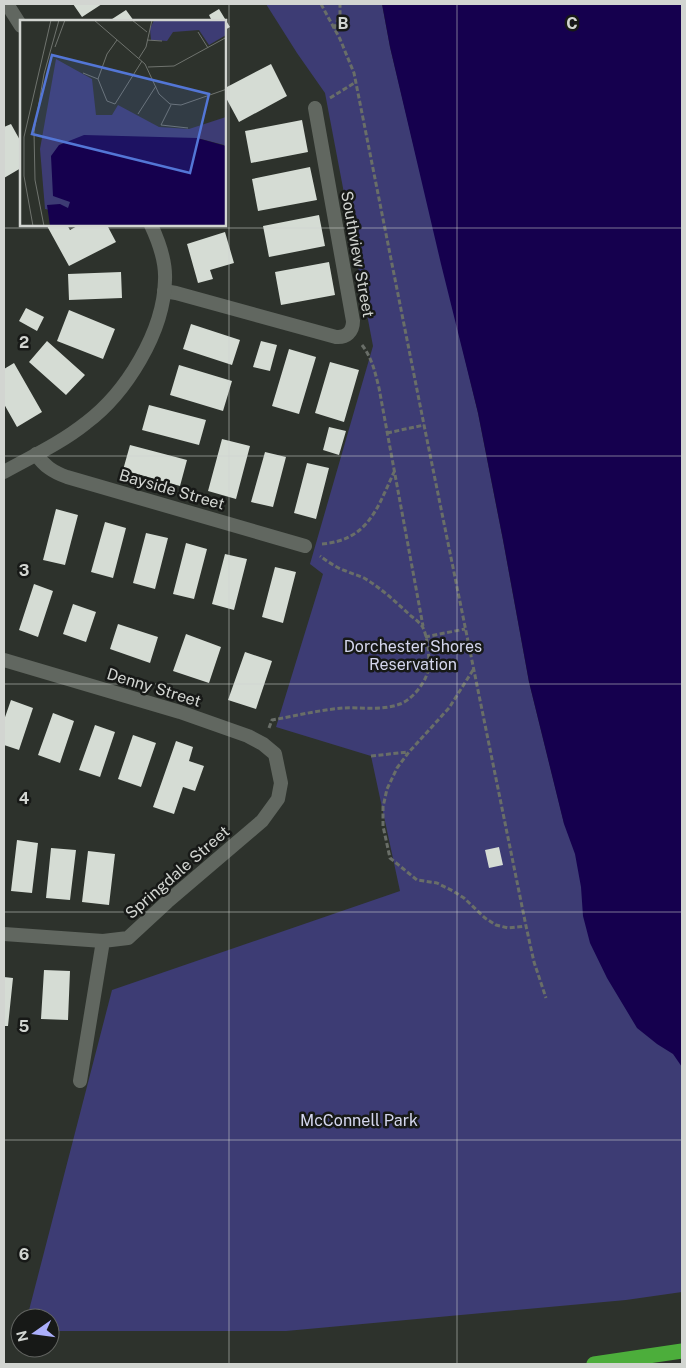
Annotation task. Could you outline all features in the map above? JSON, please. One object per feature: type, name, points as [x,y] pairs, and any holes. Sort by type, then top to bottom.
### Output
[{"type":"highway","points":[[594,1364],[682,1351]]},
{"type":"street","points":[[6,4],[20,25]]},
{"type":"street","name":"Southview Street","points":[[164,292],[176,293],[336,337],[343,337],[350,333],[353,321],[315,108]]},
{"type":"street","points":[[4,472],[73,433],[87,422],[112,399],[142,355],[158,318],[165,279],[158,241],[151,226]]},
{"type":"street","name":"Bayside Street","points":[[36,454],[49,469],[66,477],[304,546]]},
{"type":"street","name":"Denny Street","points":[[4,660],[207,721],[248,736],[263,744],[275,754],[278,768]]},
{"type":"street","name":"Springdale Street","points":[[4,934],[103,940],[128,938],[262,821],[278,799],[281,783],[278,768]]},
{"type":"street","points":[[80,1081],[103,940]]},
{"type":"path","points":[[321,4],[354,72],[526,926],[534,962],[546,998]]},
{"type":"path","points":[[334,29],[340,14],[340,4]]},
{"type":"path","points":[[315,108],[356,82]]},
{"type":"path","points":[[263,744],[272,720],[343,708],[390,706],[406,701],[425,680],[429,670],[430,657],[374,366],[368,353],[350,333]]},
{"type":"path","points":[[387,433],[424,426]]},
{"type":"path","points":[[304,546],[333,543],[350,537],[366,525],[378,508],[394,472]]},
{"type":"path","points":[[304,546],[330,564],[371,583],[393,599],[423,627]]},
{"type":"path","points":[[425,637],[465,629]]},
{"type":"path","points":[[474,670],[449,708],[408,752],[397,768],[383,807],[383,826],[390,858],[417,880],[436,884],[453,891],[464,898],[484,918],[496,925],[508,928],[526,926]]},
{"type":"path","points":[[371,756],[408,752]]},
{"type":"green space","points":[[266,4],[382,4],[390,47],[478,413],[529,682],[564,823],[682,761],[682,1292],[626,1300],[286,1331],[60,1331],[60,1308],[30,1308],[112,990],[400,891],[371,756],[276,727],[323,574],[310,564],[373,346],[325,93]]},
{"type":"shaded area","points":[[382,4],[682,4],[682,1067],[673,1054],[637,1028],[607,978],[590,943],[583,916],[581,887],[575,854],[564,824],[529,682],[478,413],[390,47]]},
{"type":"building","points":[[73,4],[102,4],[82,17]]},
{"type":"building","points":[[219,9],[226,20],[212,20],[209,15]]},
{"type":"building","points":[[126,10],[133,20],[111,20]]},
{"type":"building","points":[[226,20],[230,27],[226,29]]},
{"type":"building","points":[[271,64],[287,96],[239,122],[226,98],[226,87]]},
{"type":"building","points":[[302,120],[308,152],[251,163],[245,131]]},
{"type":"building","points":[[11,124],[20,140],[20,169],[4,178],[4,127]]},
{"type":"building","points":[[310,167],[317,200],[258,211],[252,179]]},
{"type":"building","points":[[319,215],[325,246],[269,257],[263,226]]},
{"type":"building","points":[[47,226],[68,226],[70,230],[77,226],[108,226],[116,242],[69,266]]},
{"type":"building","points":[[225,232],[234,263],[210,270],[213,279],[198,283],[187,244]]},
{"type":"building","points":[[329,262],[335,295],[281,305],[275,272]]},
{"type":"building","points":[[121,272],[122,298],[69,300],[68,274]]},
{"type":"building","points":[[26,308],[44,317],[37,331],[19,321]]},
{"type":"building","points":[[69,310],[115,329],[103,359],[57,341]]},
{"type":"building","points":[[191,324],[240,340],[232,365],[183,349]]},
{"type":"building","points":[[47,341],[85,375],[66,395],[29,362]]},
{"type":"building","points":[[261,341],[277,345],[270,371],[253,367]]},
{"type":"building","points":[[289,349],[316,357],[299,414],[272,406]]},
{"type":"building","points":[[330,362],[359,370],[344,422],[315,413]]},
{"type":"building","points":[[14,363],[42,412],[17,427],[4,404],[4,369]]},
{"type":"building","points":[[179,365],[232,381],[223,411],[170,395]]},
{"type":"building","points":[[149,405],[206,420],[199,445],[142,430]]},
{"type":"building","points":[[329,427],[346,431],[339,455],[323,450]]},
{"type":"building","points":[[222,439],[250,446],[236,499],[208,491]]},
{"type":"building","points":[[130,445],[187,460],[180,486],[123,470]]},
{"type":"building","points":[[265,452],[286,457],[273,507],[251,502]]},
{"type":"building","points":[[307,463],[329,468],[316,519],[294,513]]},
{"type":"building","points":[[56,509],[78,515],[65,565],[43,560]]},
{"type":"building","points":[[105,522],[126,528],[113,578],[91,572]]},
{"type":"building","points":[[146,533],[168,538],[155,589],[133,583]]},
{"type":"building","points":[[186,543],[207,549],[194,599],[173,594]]},
{"type":"building","points":[[225,554],[247,559],[234,610],[212,604]]},
{"type":"building","points":[[275,567],[296,572],[283,623],[262,617]]},
{"type":"building","points":[[34,584],[53,591],[38,637],[19,630]]},
{"type":"building","points":[[73,604],[96,612],[86,642],[63,634]]},
{"type":"building","points":[[118,624],[158,637],[150,663],[110,649]]},
{"type":"building","points":[[186,634],[221,647],[209,683],[173,671]]},
{"type":"building","points":[[245,652],[272,661],[256,709],[228,700]]},
{"type":"building","points":[[11,700],[33,708],[19,750],[4,745],[4,720]]},
{"type":"building","points":[[53,713],[74,721],[60,763],[38,755]]},
{"type":"building","points":[[95,725],[115,732],[100,777],[79,770]]},
{"type":"building","points":[[133,735],[156,743],[141,787],[118,779]]},
{"type":"building","points":[[176,741],[193,747],[189,761],[204,766],[195,791],[183,787],[174,814],[153,807]]},
{"type":"building","points":[[17,840],[38,843],[32,893],[11,891]]},
{"type":"building","points":[[499,847],[503,865],[489,868],[485,850]]},
{"type":"building","points":[[51,848],[76,850],[70,900],[46,898]]},
{"type":"building","points":[[88,851],[115,854],[109,905],[82,902]]},
{"type":"building","points":[[44,970],[70,971],[68,1020],[41,1019]]},
{"type":"building","points":[[4,977],[13,978],[8,1026],[4,1026]]},
{"type":"park label","name":"Dorchester Shores Reservation","points":[[413,655]]},
{"type":"park label","name":"McConnell Park","points":[[359,1120]]}]
